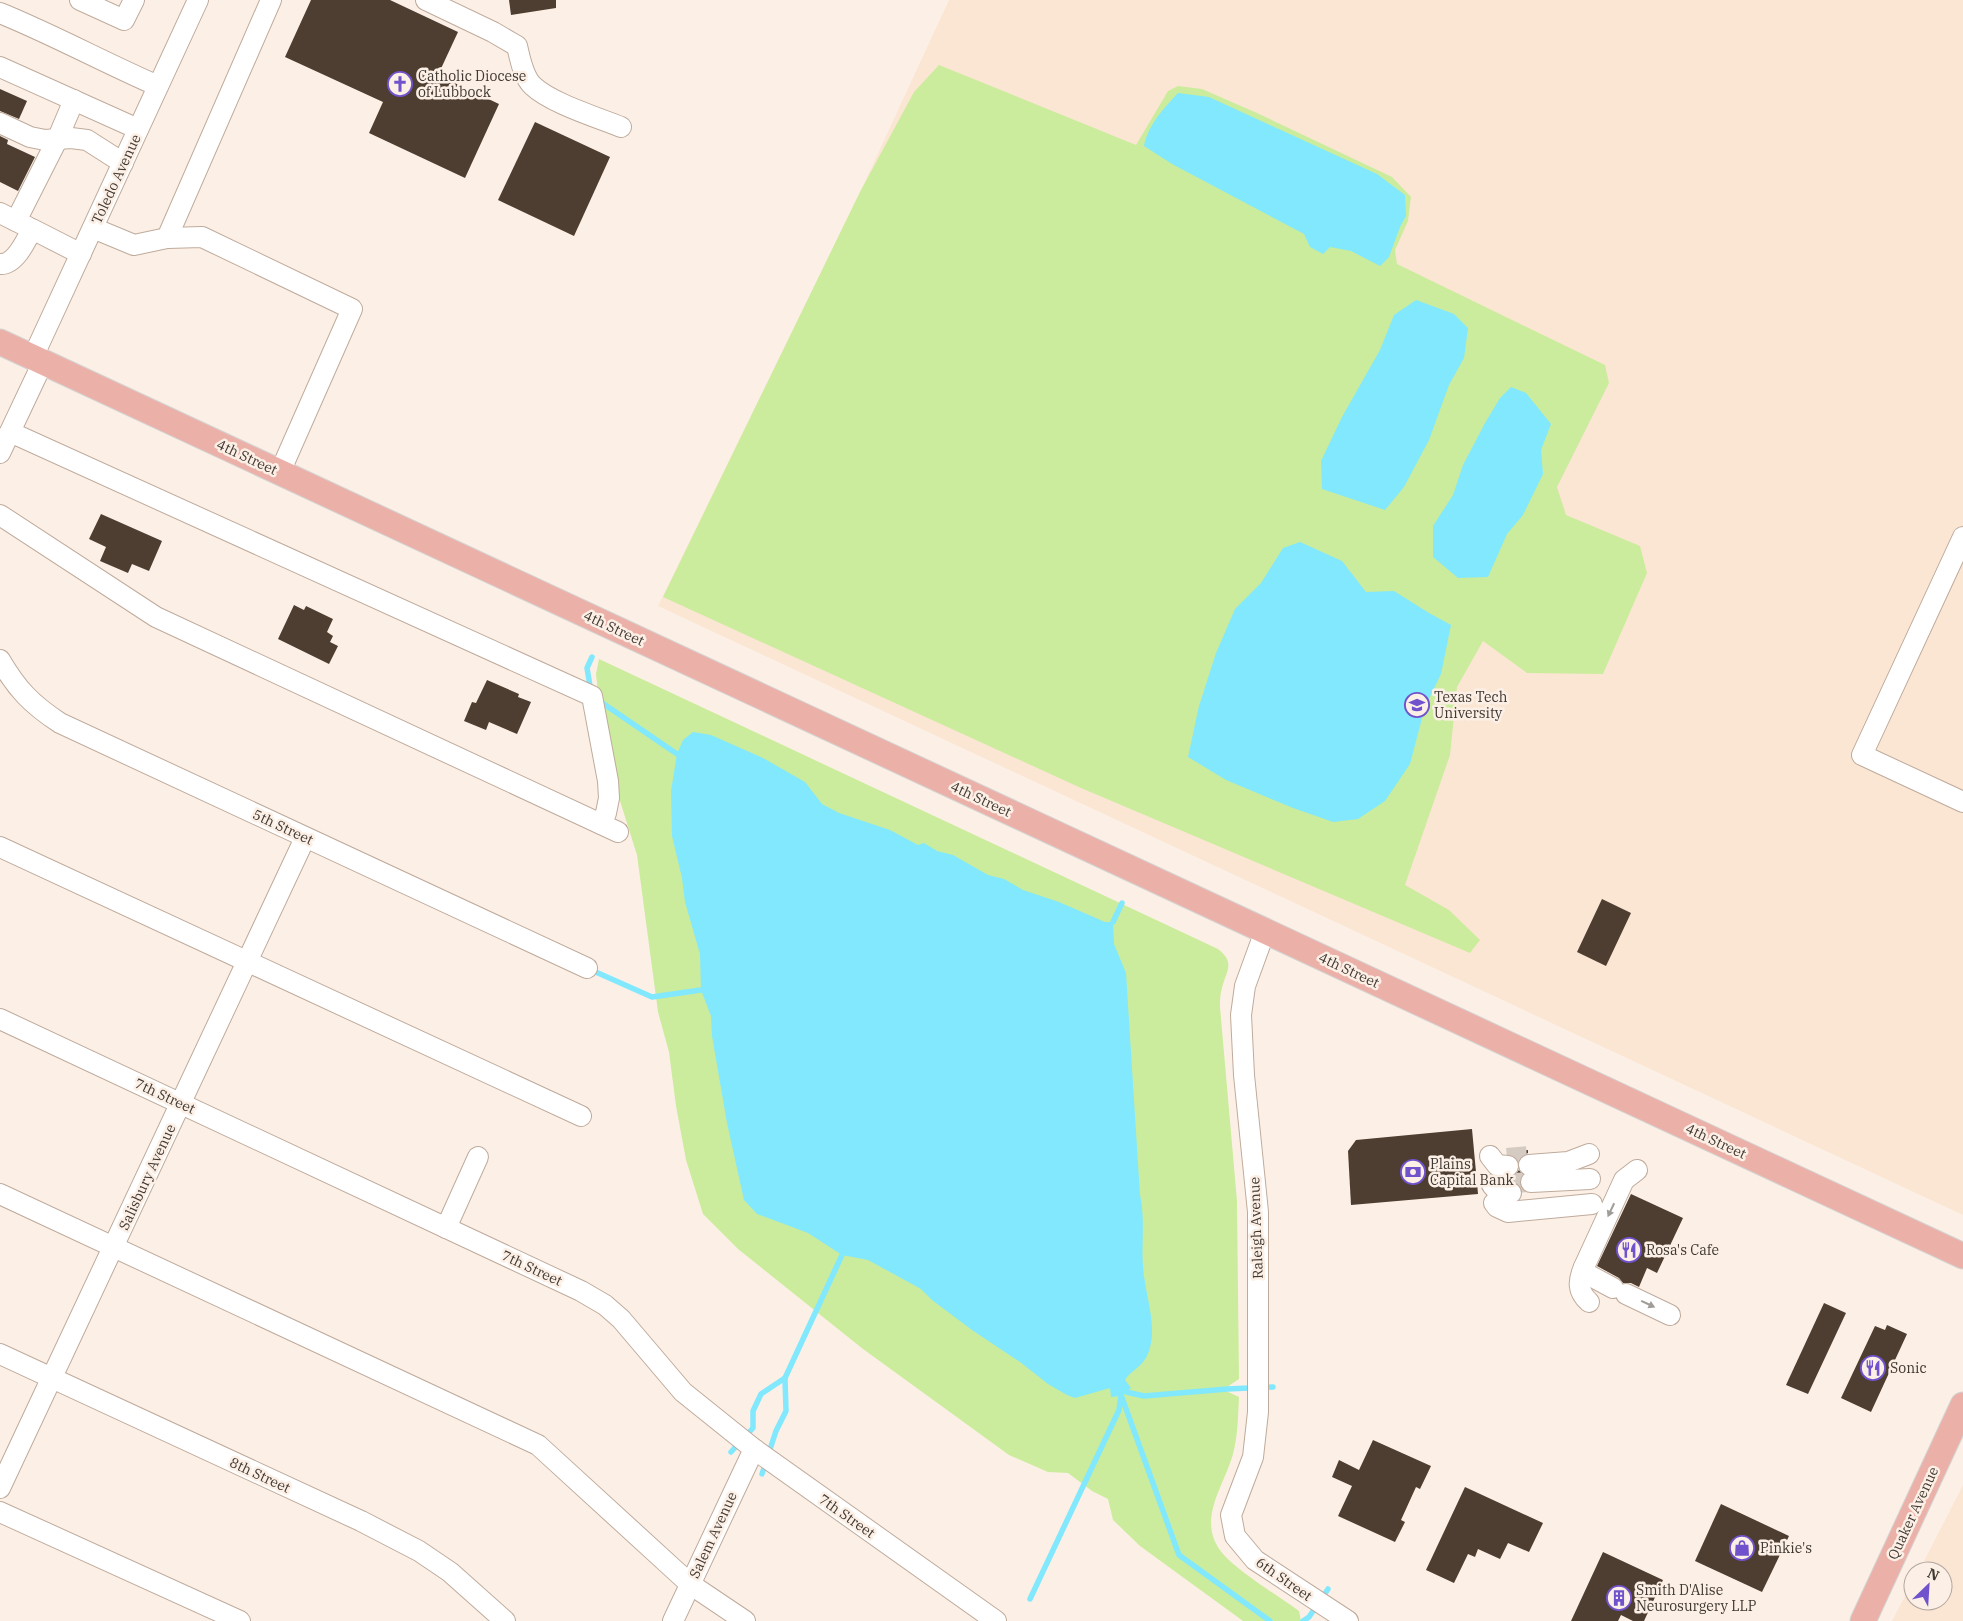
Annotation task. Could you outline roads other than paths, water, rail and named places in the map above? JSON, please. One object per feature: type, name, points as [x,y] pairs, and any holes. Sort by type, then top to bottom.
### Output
[{"type":"main road","name":"4th Street","points":[[0,342],[1963,1256]]},
{"type":"main road","name":"Quaker Avenue","points":[[1862,1621],[1963,1405]]},
{"type":"street","points":[[80,0],[124,20],[134,0]]},
{"type":"street","name":"Toledo Avenue","points":[[4,439],[81,254],[198,0]]},
{"type":"street","points":[[167,238],[270,0]]},
{"type":"street","points":[[426,0],[493,32],[516,46],[531,85],[552,98],[621,127]]},
{"type":"street","points":[[0,13],[34,27],[110,65],[158,86]]},
{"type":"street","points":[[0,67],[138,129]]},
{"type":"street","points":[[0,264],[5,264],[13,259],[10,220],[57,140],[74,100]]},
{"type":"street","points":[[0,123],[30,137],[45,140],[71,138],[87,140],[123,163]]},
{"type":"street","points":[[10,220],[81,254]]},
{"type":"street","points":[[93,228],[134,246],[167,238],[202,237],[352,309],[280,472]]},
{"type":"street","points":[[0,515],[156,617],[609,828],[608,781],[592,696],[4,439]]},
{"type":"street","points":[[1963,537],[1862,755],[1963,802]]},
{"type":"street","name":"5th Street","points":[[0,660],[13,682],[38,709],[60,723],[588,968]]},
{"type":"street","name":"Salisbury Avenue","points":[[0,1488],[305,838]]},
{"type":"street","points":[[0,847],[581,1116]]},
{"type":"street","name":"Raleigh Avenue","points":[[1233,1526],[1231,1514],[1253,1457],[1258,1412],[1258,1212],[1244,1075],[1241,1015],[1245,986],[1266,931]]},
{"type":"street","name":"7th Street","points":[[0,1019],[581,1291],[605,1305],[621,1319],[683,1392],[754,1449],[996,1621]]},
{"type":"street","points":[[446,1228],[478,1157]]},
{"type":"street","points":[[1589,1302],[1583,1296],[1578,1282],[1624,1180],[1637,1170]]},
{"type":"street","points":[[1500,1177],[1497,1207],[1508,1212],[1590,1182]]},
{"type":"street","points":[[1590,1182],[1531,1178],[1590,1182]]},
{"type":"street","points":[[0,1194],[538,1445],[690,1584],[745,1621]]},
{"type":"street","points":[[1584,1267],[1585,1273],[1670,1315]]},
{"type":"street","name":"8th Street","points":[[0,1354],[361,1522],[419,1551],[450,1572],[505,1621]]},
{"type":"street","name":"Salem Avenue","points":[[673,1621],[754,1449]]},
{"type":"street","points":[[0,1512],[240,1621]]},
{"type":"street","name":"6th Street","points":[[1233,1526],[1235,1536],[1256,1560],[1348,1621]]},
{"type":"water","points":[[1178,93],[1209,97],[1377,174],[1405,195],[1406,216],[1389,257],[1380,266],[1351,251],[1330,247],[1323,254],[1310,247],[1304,234],[1172,164],[1144,146],[1153,124]]},
{"type":"water","points":[[1416,300],[1454,314],[1468,328],[1464,358],[1449,385],[1429,440],[1404,487],[1385,510],[1322,489],[1321,461],[1342,417],[1380,350],[1394,315]]},
{"type":"water","points":[[1511,387],[1526,393],[1551,424],[1541,450],[1543,474],[1523,515],[1507,534],[1488,577],[1458,578],[1433,557],[1433,526],[1453,495],[1463,465],[1485,423],[1500,398]]},
{"type":"water","points":[[1300,542],[1342,561],[1366,592],[1394,591],[1451,625],[1441,674],[1425,707],[1410,764],[1385,801],[1358,819],[1333,822],[1293,808],[1226,780],[1188,757],[1199,706],[1216,653],[1235,609],[1261,583],[1283,548]]},
{"type":"water","points":[[693,732],[711,735],[763,758],[805,782],[822,804],[839,813],[890,830],[918,845],[924,843],[937,851],[953,855],[988,875],[1004,879],[1023,890],[1059,902],[1105,922],[1113,922],[1114,944],[1126,973],[1140,1195],[1143,1215],[1143,1266],[1152,1323],[1151,1342],[1147,1357],[1125,1380],[1131,1388],[1124,1393],[1111,1397],[1110,1388],[1075,1398],[1067,1395],[1048,1384],[1020,1362],[972,1330],[932,1300],[921,1289],[868,1260],[842,1255],[808,1233],[757,1214],[744,1200],[727,1123],[712,1036],[711,1016],[701,990],[700,954],[685,902],[682,878],[672,836],[671,791],[677,754],[683,740]]},
{"type":"waterway","points":[[591,692],[587,668],[592,657]]},
{"type":"waterway","points":[[598,700],[677,754]]},
{"type":"waterway","points":[[1113,922],[1122,903]]},
{"type":"waterway","points":[[589,969],[652,997],[701,990]]},
{"type":"waterway","points":[[731,1452],[753,1428],[753,1411],[761,1394],[785,1378],[842,1255]]},
{"type":"waterway","points":[[762,1474],[776,1431],[786,1411],[785,1378]]},
{"type":"waterway","points":[[1126,1392],[1144,1396],[1273,1387]]},
{"type":"waterway","points":[[1121,1395],[1179,1555],[1270,1621]]},
{"type":"waterway","points":[[1030,1599],[1119,1410],[1121,1396]]},
{"type":"waterway","points":[[1303,1621],[1309,1617],[1328,1589]]},
{"type":"tunnel","points":[[1507,1158],[1529,1156]]},
{"type":"tunnel","points":[[1510,1183],[1531,1182]]},
{"type":"place","name":"Catholic Diocese of Lubbock","points":[[400,84]]},
{"type":"place","name":"Texas Tech University","points":[[1417,705]]},
{"type":"place","name":"Plains Capital Bank","points":[[1413,1172]]},
{"type":"place","name":"Rosa's Cafe","points":[[1629,1250]]},
{"type":"place","name":"Sonic","points":[[1873,1368]]},
{"type":"place","name":"Pinkie's","points":[[1742,1548]]},
{"type":"place","name":"Smith D'Alise Neurosurgery LLP","points":[[1619,1598]]}]
